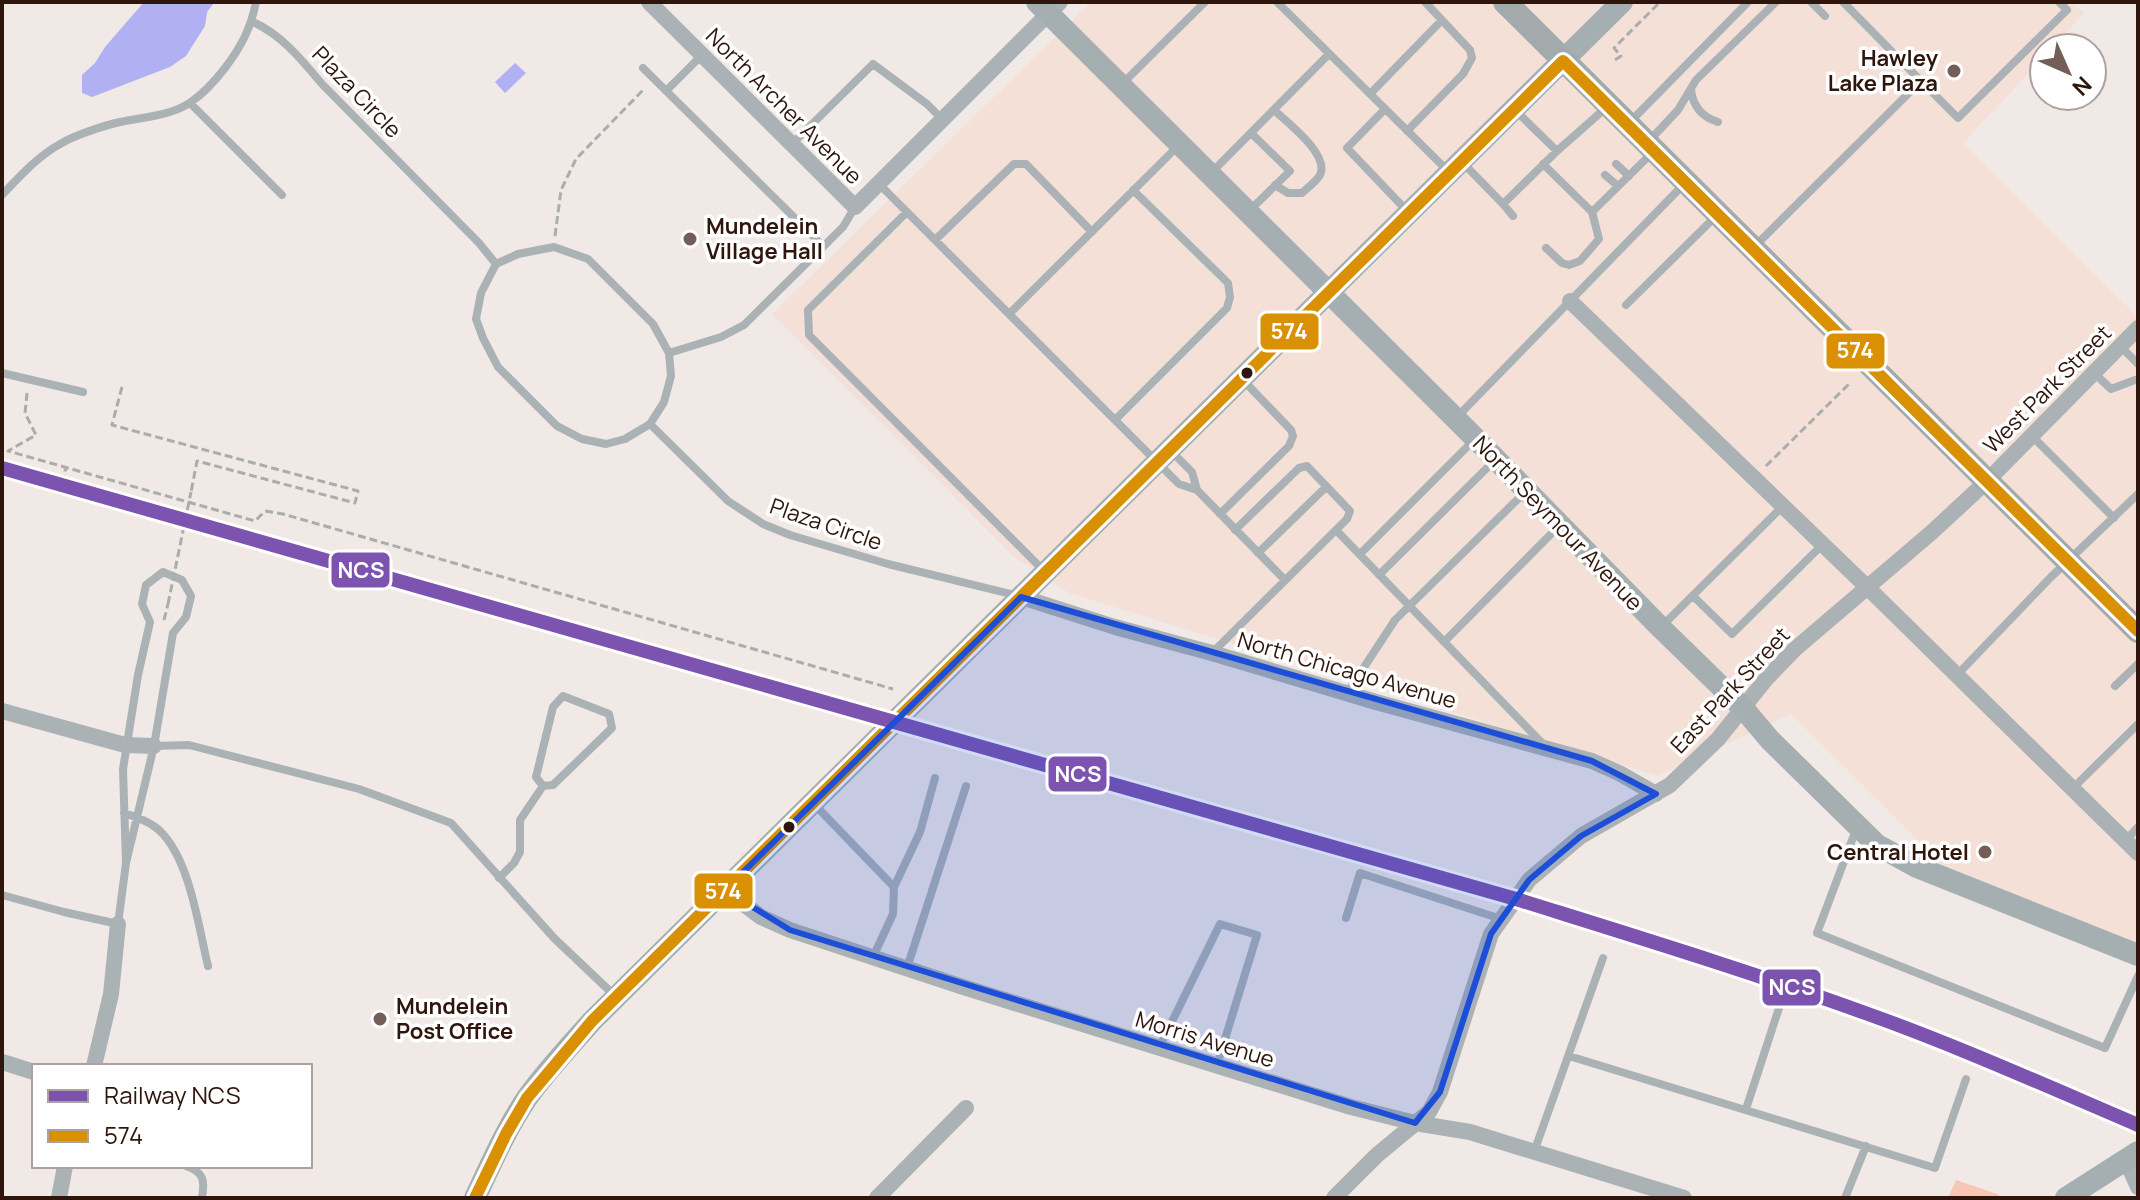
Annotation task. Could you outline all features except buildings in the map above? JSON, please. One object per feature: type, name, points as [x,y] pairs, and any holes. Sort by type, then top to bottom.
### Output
[{"type":"main road","points":[[1505,2],[2138,631]]},
{"type":"street","name":"North Archer Avenue","points":[[649,2],[855,207]]},
{"type":"street","points":[[475,1198],[506,1132],[526,1099],[547,1071],[615,997],[1622,2]]},
{"type":"street","name":"North Seymour Avenue","points":[[1048,6],[1121,86],[1475,438],[1877,845],[1917,867],[2138,955]]},
{"type":"street","points":[[855,207],[943,120],[1048,6]]},
{"type":"street","points":[[1570,301],[2138,853]]},
{"type":"street","name":"West Park Street","points":[[1987,481],[2138,328]]},
{"type":"street","name":"East Park Street","points":[[1334,1198],[1377,1155],[1429,1112],[1440,1092],[1491,934],[1529,880],[1581,836],[1670,785],[1718,739],[1766,679],[1795,649],[1987,481]]},
{"type":"street","name":"North Chicago Avenue","points":[[1021,597],[1115,627],[1592,761],[1656,794]]},
{"type":"street","points":[[2,711],[125,745],[154,746]]},
{"type":"street","name":"Morris Avenue","points":[[725,890],[761,917],[790,930],[907,968],[1351,1107],[1415,1123],[1470,1132],[1684,1198]]},
{"type":"street","points":[[94,1064],[111,994],[118,924]]},
{"type":"street","points":[[2,1062],[32,1071]]},
{"type":"street","points":[[877,1198],[966,1108]]},
{"type":"street","points":[[2066,1198],[2132,1156],[2138,1187]]},
{"type":"street","points":[[59,1198],[65,1168]]},
{"type":"lane","points":[[2,195],[28,167],[63,142],[117,122],[177,110],[190,103],[213,84],[240,50],[253,22],[256,2]]},
{"type":"lane","points":[[1121,86],[1205,2]]},
{"type":"lane","points":[[1277,2],[1407,131],[1503,204],[1513,216]]},
{"type":"lane","points":[[1407,131],[1463,74],[1472,58],[1470,50],[1425,2]]},
{"type":"lane","points":[[1627,125],[1748,2]]},
{"type":"lane","points":[[1592,212],[1629,176],[1678,110],[1696,80],[1776,2]]},
{"type":"lane","points":[[1811,2],[1825,16]]},
{"type":"lane","points":[[1843,2],[1958,118],[2067,10],[2059,2]]},
{"type":"lane","points":[[1370,94],[1442,20]]},
{"type":"lane","name":"Plaza Circle","points":[[253,22],[269,29],[302,60],[496,264]]},
{"type":"lane","points":[[1210,174],[1329,54]]},
{"type":"lane","points":[[666,91],[702,55]]},
{"type":"lane","points":[[792,144],[873,64],[927,104],[943,120]]},
{"type":"lane","points":[[643,68],[823,246]]},
{"type":"lane","points":[[1752,249],[1921,81]]},
{"type":"lane","points":[[1691,89],[1692,101],[1698,109],[1718,122]]},
{"type":"lane","points":[[190,103],[282,195]]},
{"type":"lane","points":[[1503,204],[1608,106]]},
{"type":"lane","points":[[1385,109],[1347,148],[1409,213]]},
{"type":"lane","points":[[1514,109],[1557,151]]},
{"type":"lane","points":[[1274,110],[1318,153],[1322,164],[1319,176],[1302,193],[1288,193],[1275,185]]},
{"type":"lane","points":[[1583,130],[1591,137]]},
{"type":"lane","points":[[1248,213],[1290,171],[1251,133]]},
{"type":"lane","points":[[1571,140],[1579,149]]},
{"type":"lane","points":[[1009,314],[1180,145]]},
{"type":"lane","points":[[935,240],[1014,164],[1026,164],[1092,232]]},
{"type":"lane","points":[[1543,164],[1592,212],[1599,239],[1580,261],[1569,265],[1562,263],[1546,248]]},
{"type":"lane","points":[[1616,164],[1629,176]]},
{"type":"lane","points":[[1605,175],[1618,186]]},
{"type":"lane","points":[[878,183],[1115,420],[1164,456],[1192,472],[1197,490]]},
{"type":"lane","points":[[1455,419],[1686,183]]},
{"type":"lane","points":[[1115,420],[1227,308],[1230,297],[1228,283],[1133,190]]},
{"type":"lane","points":[[669,353],[721,337],[744,325],[843,227],[855,207]]},
{"type":"lane","points":[[907,212],[808,310],[809,335],[1045,573]]},
{"type":"lane","points":[[1626,305],[1717,214]]},
{"type":"lane","points":[[554,247],[588,259],[653,324],[669,353],[671,376],[664,402],[650,424],[625,439],[606,444],[582,439],[557,426],[498,367],[483,338],[476,319],[481,293],[496,264],[518,254],[554,247]]},
{"type":"lane","points":[[2094,373],[2111,389],[2136,381],[2138,365],[2120,346]]},
{"type":"lane","points":[[2,373],[83,392]]},
{"type":"lane","points":[[1220,514],[1289,446],[1293,436],[1291,430],[1242,379]]},
{"type":"lane","name":"Plaza Circle","points":[[650,424],[728,501],[763,524],[888,564],[1021,597]]},
{"type":"lane","points":[[2032,436],[2114,518]]},
{"type":"lane","points":[[1360,554],[1475,438]]},
{"type":"lane","points":[[1164,456],[1179,484],[1197,490],[1285,580]]},
{"type":"lane","points":[[1379,575],[1495,460]]},
{"type":"lane","points":[[1212,653],[1347,519],[1350,511],[1307,466],[1299,468],[1235,530]]},
{"type":"lane","points":[[1258,553],[1326,487]]},
{"type":"lane","points":[[1347,693],[1395,620],[1525,491]]},
{"type":"lane","points":[[1957,675],[2138,494]]},
{"type":"lane","points":[[1661,628],[1783,506]]},
{"type":"lane","points":[[1444,642],[1560,525]]},
{"type":"lane","points":[[1336,530],[1548,749]]},
{"type":"lane","points":[[1693,596],[1732,634],[1823,544]]},
{"type":"lane","points":[[2,895],[118,924],[126,863],[154,746],[173,633],[186,617],[191,596],[182,580],[163,572],[146,585],[142,604],[150,622],[125,745],[126,863]]},
{"type":"lane","points":[[2115,686],[2138,664]]},
{"type":"lane","points":[[563,696],[609,714],[612,728],[553,785],[543,786],[536,777],[553,707],[563,696]]},
{"type":"lane","points":[[2072,789],[2138,724]]},
{"type":"lane","points":[[154,746],[189,745],[359,789],[451,823],[554,938],[615,997]]},
{"type":"lane","points":[[873,957],[893,914],[894,887],[920,832],[935,778]]},
{"type":"lane","points":[[499,878],[520,852],[520,820],[543,786]]},
{"type":"lane","points":[[907,968],[966,786]]},
{"type":"lane","points":[[813,803],[894,887]]},
{"type":"lane","points":[[124,813],[160,831],[174,849],[183,866],[208,966]]},
{"type":"lane","points":[[1858,826],[1817,933],[2105,1048],[2138,976]]},
{"type":"lane","points":[[2125,841],[2138,827]]},
{"type":"lane","points":[[1346,918],[1360,873],[1501,920]]},
{"type":"lane","points":[[1159,1048],[1220,924],[1257,935],[1217,1066]]},
{"type":"lane","points":[[1534,1152],[1603,958]]},
{"type":"lane","points":[[1746,1109],[1779,1008]]},
{"type":"lane","points":[[1569,1056],[1935,1168],[1966,1079]]},
{"type":"lane","points":[[1845,1198],[1866,1146]]},
{"type":"lane","points":[[193,1168],[201,1176],[204,1185],[202,1198]]},
{"type":"path","points":[[1615,60],[1621,56],[1614,48],[1660,2]]},
{"type":"path","points":[[554,247],[561,190],[567,173],[576,159],[647,85]]},
{"type":"path","points":[[29,381],[25,413],[36,435],[8,451],[255,521],[265,511],[283,514],[893,689]]},
{"type":"path","points":[[1754,478],[1849,384]]},
{"type":"path","points":[[122,387],[112,425],[358,491],[355,503],[197,461],[168,604]]},
{"type":"path","points":[[60,495],[66,466]]},
{"type":"highlighted area","points":[[1021,597],[1592,761],[1656,794],[1581,836],[1529,880],[1491,934],[1440,1092],[1415,1123],[790,930],[725,890]]},
{"type":"shaded area","points":[[1091,2],[2073,2],[2084,13],[2067,32],[2028,32],[2028,74],[1963,143],[2131,310],[2138,322],[2138,948],[1942,864],[1791,714],[1658,776],[1069,593],[1014,557],[772,314]]},
{"type":"shaded area","points":[[1956,1180],[2000,1195],[1994,1198],[1948,1198]]},
{"type":"water","points":[[144,2],[214,3],[207,12],[205,26],[186,56],[170,67],[92,97],[82,93],[82,75]]},
{"type":"water","points":[[515,63],[526,73],[505,93],[495,82]]},
{"type":"rail line","name":"NCS","points":[[2,468],[1516,899],[1868,1014],[2138,1125]]},
{"type":"transit line","name":"574","points":[[475,1198],[527,1098],[592,1021],[1563,61],[2138,631]]},
{"type":"place","name":"Hawley Lake Plaza","points":[[1954,71]]},
{"type":"place","name":"Mundelein Village Hall","points":[[690,239]]},
{"type":"place","name":"Central Hotel","points":[[1985,852]]},
{"type":"place","name":"Mundelein Post Office","points":[[380,1019]]}]
